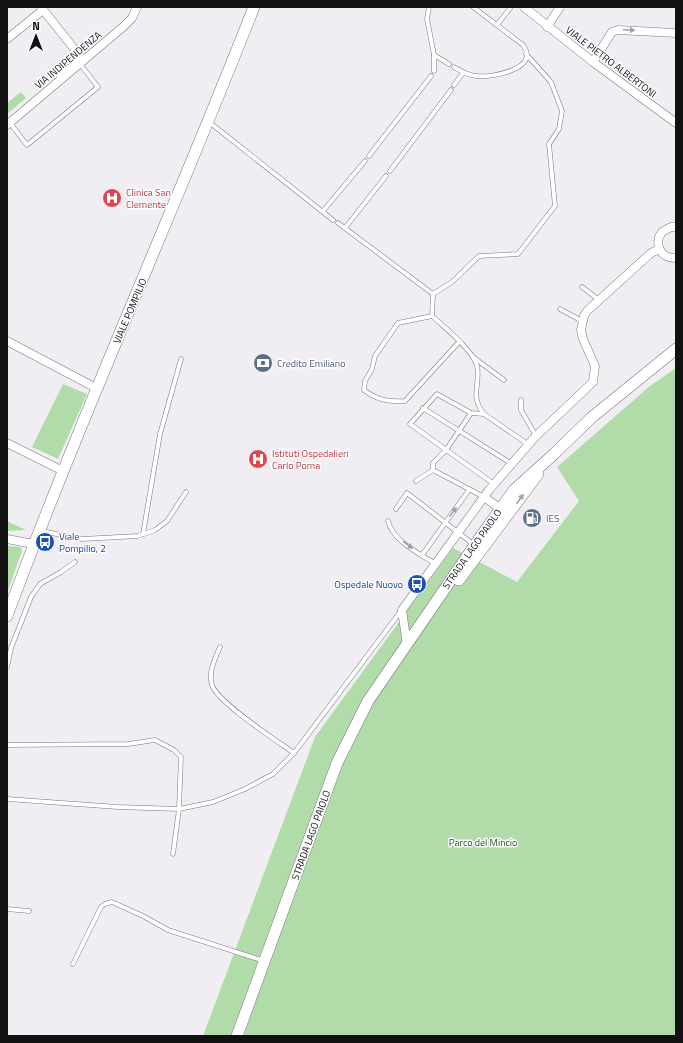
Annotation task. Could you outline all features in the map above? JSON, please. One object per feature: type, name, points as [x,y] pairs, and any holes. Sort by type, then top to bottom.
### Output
[{"type":"street","name":"VIA INDIPENDENZA","points":[[8,122],[126,24],[132,18],[137,7]]},
{"type":"street","name":"VIALE POMPILIO","points":[[7,616],[39,531],[209,122],[254,7]]},
{"type":"street","name":"VIALE PIETRO ALBERTONI","points":[[524,7],[534,11],[548,27],[676,123]]},
{"type":"street","points":[[548,27],[560,7]]},
{"type":"street","points":[[7,39],[42,9],[81,60]]},
{"type":"street","points":[[593,62],[612,32],[618,30],[676,33]]},
{"type":"street","points":[[676,228],[671,227],[662,232],[658,240],[659,249],[665,256],[676,258]]},
{"type":"street","points":[[408,645],[402,610],[494,484],[536,436],[593,382],[595,366],[583,339],[581,330],[582,321],[587,311],[651,253],[659,249]]},
{"type":"street","points":[[7,341],[97,390]]},
{"type":"street","name":"STRADA LAGO PAIOLO","points":[[237,1036],[337,763],[368,701],[408,645],[414,640],[477,549],[501,509],[518,486],[547,461],[591,418],[676,349]]},
{"type":"street","name":"STRADA LAGO PAIOLO","points":[[661,362],[676,354]]},
{"type":"street","points":[[7,443],[64,471]]},
{"type":"street","name":"STRADA LAGO PAIOLO","points":[[477,549],[547,461]]},
{"type":"street","points":[[484,497],[501,509]]},
{"type":"street","points":[[7,539],[34,544]]},
{"type":"lane","name":"VIA INDIPENDENZA","points":[[81,60],[130,16],[134,7]]},
{"type":"lane","points":[[429,7],[427,19],[434,55],[434,71]]},
{"type":"lane","points":[[454,67],[463,73],[475,76],[493,76],[513,71],[525,61],[526,54],[524,45],[473,7]]},
{"type":"lane","points":[[497,25],[511,7]]},
{"type":"lane","points":[[434,294],[452,282],[479,256],[518,254],[555,206],[549,144],[559,129],[562,111],[551,82],[526,54]]},
{"type":"lane","points":[[434,55],[449,64]]},
{"type":"lane","points":[[8,122],[27,145],[98,86],[81,60]]},
{"type":"lane","points":[[454,85],[463,73]]},
{"type":"lane","points":[[369,156],[431,76]]},
{"type":"lane","points":[[390,171],[451,90]]},
{"type":"lane","points":[[209,122],[334,220]]},
{"type":"lane","points":[[323,211],[365,161]]},
{"type":"lane","points":[[345,228],[386,176]]},
{"type":"lane","points":[[338,223],[434,294]]},
{"type":"lane","points":[[582,287],[599,300]]},
{"type":"lane","points":[[432,316],[434,294]]},
{"type":"lane","points":[[560,309],[582,321]]},
{"type":"lane","points":[[432,316],[473,357],[504,380]]},
{"type":"lane","points":[[432,316],[398,323],[375,356],[372,369],[365,381],[364,390],[381,400],[390,402],[405,401],[459,342]]},
{"type":"lane","points":[[7,345],[97,390]]},
{"type":"lane","points":[[473,357],[477,369],[475,398],[478,407],[484,414],[529,445]]},
{"type":"lane","points":[[143,534],[160,434],[181,358]]},
{"type":"lane","points":[[484,414],[471,413],[437,394],[410,424],[494,484]]},
{"type":"lane","points":[[521,400],[522,410],[536,436]]},
{"type":"lane","points":[[423,408],[512,464]]},
{"type":"lane","points":[[433,470],[433,463],[446,450],[471,413]]},
{"type":"lane","points":[[416,481],[433,470]]},
{"type":"lane","points":[[433,470],[484,497]]},
{"type":"lane","points":[[422,555],[469,490]]},
{"type":"lane","points":[[39,531],[82,539],[143,534],[155,530],[167,520],[186,492]]},
{"type":"lane","points":[[396,508],[407,493],[458,532],[477,549]]},
{"type":"lane","points":[[388,520],[391,531],[394,534],[436,564]]},
{"type":"lane","points":[[7,667],[11,648],[31,597],[40,584],[75,562]]},
{"type":"lane","points":[[7,799],[118,807],[179,809],[213,802],[245,789],[272,774],[294,753],[402,610]]},
{"type":"lane","points":[[220,647],[210,672],[212,685],[215,692],[242,716],[294,753]]},
{"type":"lane","points":[[7,746],[128,744],[155,740],[174,750],[181,757],[179,809],[173,854]]},
{"type":"lane","points":[[73,964],[101,907],[112,902],[143,916],[168,930],[264,961]]},
{"type":"lane","points":[[7,909],[29,911]]},
{"type":"green space","points":[[21,92],[26,98],[7,114],[7,103]]},
{"type":"green space","name":"Parco del Mincio","points":[[676,368],[676,1036],[203,1036],[315,737],[453,548],[517,582],[579,501],[557,467],[650,386]]},
{"type":"green space","points":[[63,384],[87,394],[58,459],[32,447]]},
{"type":"green space","points":[[7,521],[26,530],[7,531]]},
{"type":"green space","points":[[7,546],[21,547],[22,551],[7,593]]},
{"type":"place","name":"Clinica San Clemente","points":[[112,198]]},
{"type":"place","name":"Credito Emiliano","points":[[263,363]]},
{"type":"place","name":"Istituti Ospedalieri Carlo Poma","points":[[258,459]]},
{"type":"place","name":"IES","points":[[532,518]]},
{"type":"place","name":"Viale Pompilio, 2","points":[[45,542]]},
{"type":"place","name":"Ospedale Nuovo","points":[[417,584]]}]
